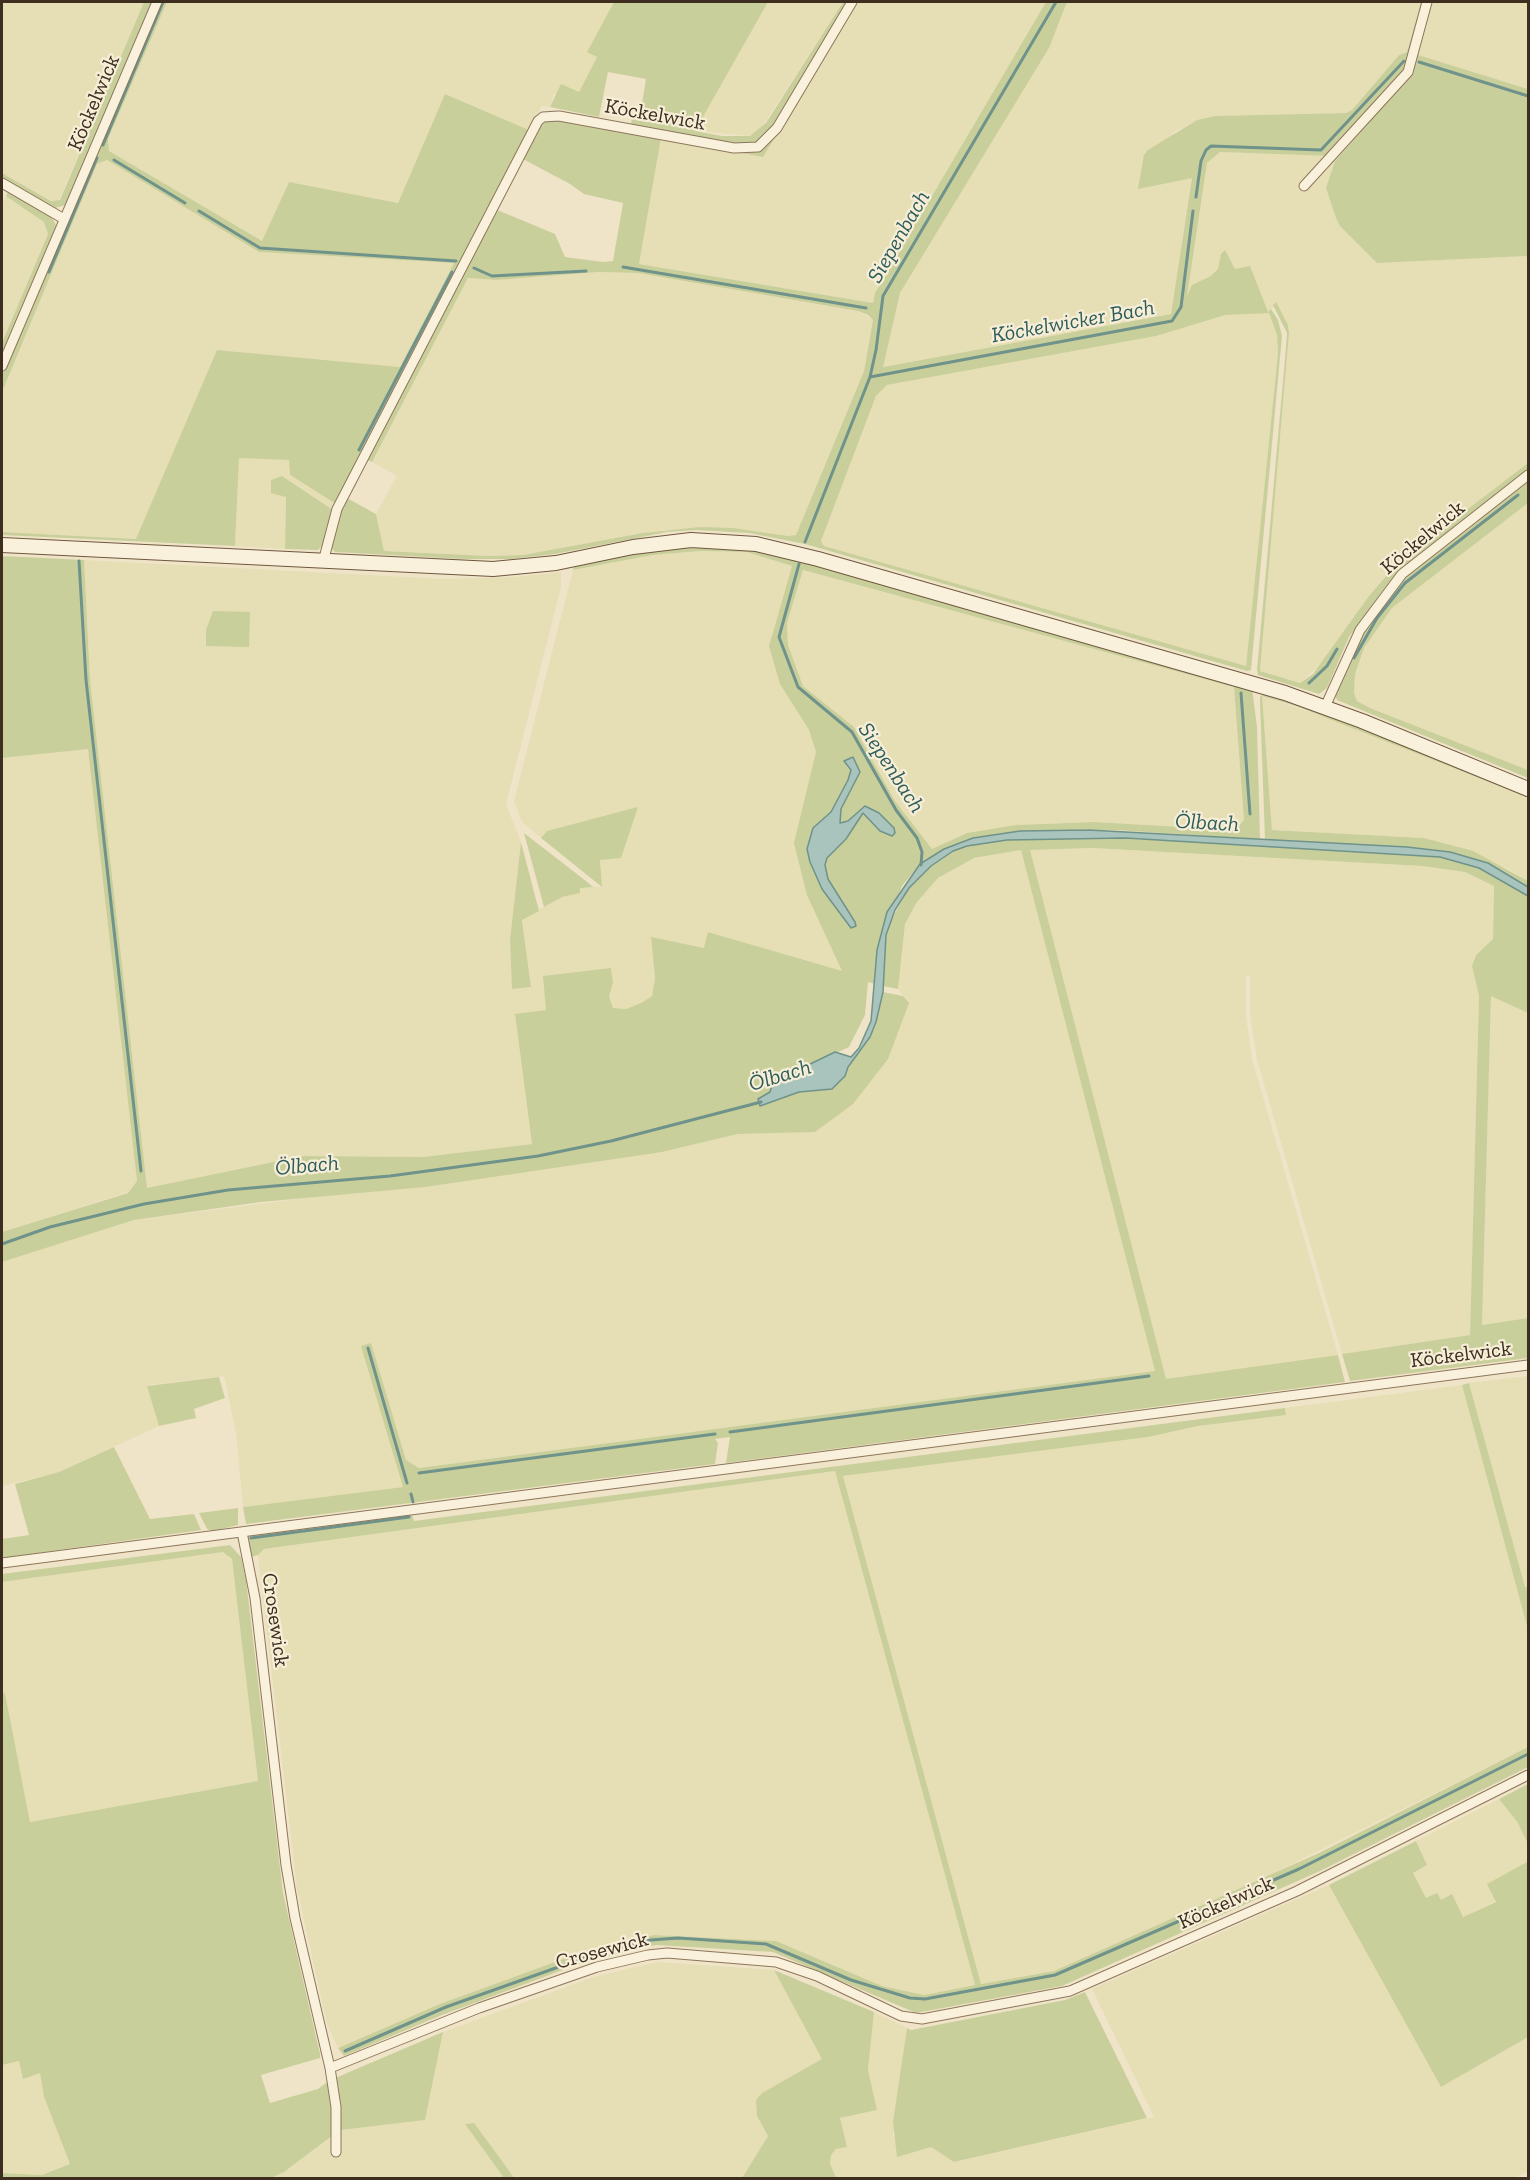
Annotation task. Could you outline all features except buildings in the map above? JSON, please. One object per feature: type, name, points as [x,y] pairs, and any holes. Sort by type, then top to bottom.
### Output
[{"type":"main road","points":[[2,545],[493,569],[556,563],[633,547],[681,541],[721,540],[756,544],[1082,634],[1325,706],[1528,789]]},
{"type":"street","name":"Köckelwick","points":[[2,366],[157,2]]},
{"type":"street","name":"Köckelwick","points":[[322,562],[337,509],[533,129],[543,117],[559,116],[734,147],[758,147],[777,128],[852,2]]},
{"type":"street","points":[[1304,186],[1408,72],[1428,2]]},
{"type":"street","points":[[2,183],[64,219]]},
{"type":"street","name":"Köckelwick","points":[[1325,706],[1360,630],[1402,574],[1528,475]]},
{"type":"street","name":"Köckelwick","points":[[2,1563],[1528,1365]]},
{"type":"street","name":"Crosewick","points":[[242,1532],[255,1598],[295,1918],[330,2068],[336,2107],[336,2152]]},
{"type":"street","name":"Köckelwick","points":[[922,2019],[1070,1990],[1297,1891],[1528,1775]]},
{"type":"street","name":"Crosewick","points":[[330,2068],[500,2001],[597,1966],[667,1953],[776,1962],[817,1976],[901,2016],[922,2019]]},
{"type":"shaded area","points":[[2,2],[144,2],[59,200],[52,201],[2,173]]},
{"type":"shaded area","points":[[167,2],[614,2],[588,51],[597,57],[579,92],[554,94],[550,107],[542,106],[529,130],[445,94],[398,203],[289,182],[262,242],[109,151],[108,139]]},
{"type":"shaded area","points":[[768,2],[843,2],[760,130],[750,136],[695,131]]},
{"type":"shaded area","points":[[858,2],[1046,2],[875,293],[873,303],[639,264],[661,138],[763,156]]},
{"type":"shaded area","points":[[1067,2],[1421,2],[1407,52],[1399,55],[1352,110],[1346,113],[1215,116],[1197,120],[1172,133],[1192,178],[1171,314],[882,367],[900,293],[1049,48]]},
{"type":"shaded area","points":[[1432,2],[1528,2],[1528,89],[1417,55]]},
{"type":"shaded area","points":[[1220,152],[1330,156],[1335,161],[1326,188],[1379,263],[1528,256],[1528,463],[1438,532],[1386,576],[1369,596],[1324,661],[1300,683],[1260,671],[1289,333],[1288,325],[1276,303],[1269,313],[1277,335],[1278,353],[1246,666],[824,546],[821,541],[876,396],[887,385],[1156,336],[1185,326],[1186,300],[1207,163]]},
{"type":"shaded area","points":[[108,160],[259,252],[454,263],[400,367],[217,350],[137,539],[2,532],[2,392],[97,164]]},
{"type":"shaded area","points":[[6,196],[39,216],[47,227],[48,234],[2,343],[2,204]]},
{"type":"shaded area","points":[[599,272],[638,273],[858,311],[873,320],[864,371],[796,535],[788,536],[733,528],[663,530],[523,555],[489,556],[384,551],[376,514],[397,476],[372,462],[468,278],[497,280]]},
{"type":"shaded area","points":[[239,457],[289,460],[290,475],[336,504],[333,510],[282,476],[286,496],[285,549],[235,546]]},
{"type":"shaded area","points":[[1528,503],[1528,770],[1370,708],[1357,701],[1354,693],[1355,674],[1364,648],[1392,608]]},
{"type":"shaded area","points":[[700,551],[747,552],[792,566],[772,634],[796,709],[809,730],[816,752],[842,972],[709,932],[705,948],[651,938],[655,978],[652,996],[641,1003],[626,1009],[613,1008],[609,996],[613,983],[611,968],[546,1010],[515,1015],[532,1144],[423,1157],[303,1156],[147,1189],[90,680],[84,560],[443,579],[516,577],[561,572],[561,587],[506,804],[521,842],[510,940],[512,989],[531,987],[522,919],[562,897],[575,894],[575,886],[602,887],[600,860],[638,808],[547,831],[541,838],[522,822],[514,801],[573,570],[653,555]]},
{"type":"shaded area","points":[[803,570],[1234,687],[1244,820],[1235,830],[1094,822],[1017,825],[967,833],[932,849],[895,801],[854,727],[803,686],[788,645],[787,623]]},
{"type":"shaded area","points":[[1262,696],[1333,720],[1528,797],[1528,881],[1509,869],[1424,838],[1272,830]]},
{"type":"shaded area","points":[[88,748],[137,1181],[128,1192],[2,1232],[2,758]]},
{"type":"shaded area","points":[[1092,848],[1422,866],[1465,872],[1494,886],[1493,939],[1476,955],[1472,965],[1479,996],[1470,1335],[1342,1354],[1257,1060],[1250,1015],[1250,977],[1246,976],[1246,1016],[1252,1059],[1338,1355],[1166,1380],[1029,850]]},
{"type":"shaded area","points":[[1021,850],[1155,1371],[419,1468],[406,1460],[370,1343],[362,1347],[403,1487],[243,1507],[236,1433],[224,1376],[148,1385],[159,1426],[59,1472],[2,1486],[2,1262],[134,1220],[662,1152],[739,1134],[815,1132],[909,1004],[898,989],[905,924],[917,902],[938,878],[974,858]]},
{"type":"shaded area","points":[[1491,995],[1528,1013],[1528,1318],[1482,1325]]},
{"type":"shaded area","points":[[1528,1376],[1528,1587],[1525,1588],[1469,1383]]},
{"type":"shaded area","points":[[1462,1385],[1528,1630],[1528,1747],[1274,1873],[1054,1971],[981,1984],[843,1476],[1148,1437],[1198,1426],[1286,1414],[1285,1408]]},
{"type":"shaded area","points":[[835,1471],[975,1985],[924,1995],[882,1986],[776,1941],[654,1935],[585,1951],[440,2004],[338,2048],[327,2024],[297,1889],[258,1555],[264,1549]]},
{"type":"shaded area","points":[[223,1552],[232,1559],[258,1781],[30,1822],[5,1693],[2,1694],[2,1582]]},
{"type":"shaded area","points":[[1499,1799],[1518,1823],[1528,1843],[1527,1862],[1488,1884],[1496,1901],[1463,1917],[1440,1900],[1426,1898],[1413,1873],[1427,1865],[1416,1841]]},
{"type":"shaded area","points":[[1329,1885],[1441,2087],[1528,2037],[1528,2172],[1514,2178],[836,2178],[830,2163],[831,2155],[836,2149],[847,2147],[840,2118],[877,2110],[868,2070],[874,2012],[907,2028],[893,2136],[931,2147],[955,2162],[1154,2117],[1092,1989]]},
{"type":"shaded area","points":[[657,1962],[774,1970],[823,2059],[762,2093],[757,2116],[768,2136],[742,2178],[514,2178],[473,2123],[465,2124],[504,2178],[271,2178],[284,2172],[341,2130],[425,2120],[443,2032],[593,1977]]},
{"type":"shaded area","points":[[19,2061],[40,2073],[44,2097],[70,2164],[42,2175],[2,2173],[2,2065]]},
{"type":"green space","points":[[144,2],[153,2],[65,205],[52,209],[2,180],[2,173],[51,201],[60,200]]},
{"type":"green space","points":[[158,2],[167,2],[108,139],[109,151],[262,241],[289,182],[398,203],[445,94],[529,130],[495,209],[555,234],[565,257],[603,262],[613,261],[623,203],[584,194],[521,158],[538,125],[553,117],[713,146],[764,144],[855,2],[858,2],[763,157],[661,138],[639,264],[873,303],[875,293],[1046,2],[1067,2],[1049,48],[900,293],[883,367],[1171,314],[1192,178],[1138,189],[1144,155],[1148,150],[1197,120],[1215,116],[1346,113],[1352,110],[1399,55],[1407,52],[1421,2],[1424,2],[1406,67],[1400,77],[1330,156],[1220,152],[1207,163],[1187,296],[1192,285],[1211,276],[1218,269],[1221,254],[1225,250],[1235,269],[1250,266],[1268,312],[1271,309],[1278,320],[1282,336],[1251,670],[1247,671],[805,544],[749,533],[697,530],[667,532],[555,554],[511,559],[462,559],[335,552],[330,546],[345,497],[376,514],[384,551],[489,556],[523,555],[643,533],[700,527],[796,535],[864,371],[873,320],[858,311],[638,273],[599,272],[497,280],[468,278],[372,462],[365,459],[336,504],[290,475],[289,460],[239,458],[235,546],[2,535],[2,532],[136,539],[217,350],[400,367],[454,263],[259,252],[107,160],[97,164],[2,392],[2,372]],"holes":[[[1269,313],[1277,335],[1278,353],[1246,666],[824,546],[821,541],[876,396],[887,385],[1156,336],[1225,315]]]},
{"type":"green space","points":[[614,2],[768,2],[695,131],[722,136],[750,136],[766,123],[843,2],[849,2],[772,128],[758,142],[748,145],[631,126],[632,115],[640,116],[646,79],[608,72],[599,117],[550,107],[561,84],[579,92],[597,57],[587,52]]},
{"type":"green space","points":[[1429,2],[1432,2],[1418,55],[1528,89],[1528,256],[1377,263],[1340,226],[1336,218],[1326,188],[1335,161],[1408,78]]},
{"type":"green space","points":[[8,192],[49,213],[56,225],[2,360],[2,343],[48,234],[44,222],[6,196]]},
{"type":"green space","points":[[1276,302],[1288,325],[1289,333],[1260,671],[1300,683],[1313,674],[1386,576],[1438,532],[1528,463],[1528,470],[1416,556],[1386,586],[1349,637],[1327,688],[1319,694],[1258,675],[1257,670],[1287,333],[1273,305]]},
{"type":"green space","points":[[282,476],[333,510],[322,546],[318,550],[285,549],[286,497],[271,493],[271,480]]},
{"type":"green space","points":[[1528,479],[1528,503],[1392,608],[1364,648],[1355,674],[1354,693],[1357,701],[1370,708],[1528,770],[1528,778],[1337,700],[1335,695],[1354,646],[1401,580]]},
{"type":"green space","points":[[700,544],[778,553],[1252,688],[1257,727],[1260,839],[1114,830],[1020,831],[973,838],[944,849],[920,864],[902,886],[877,950],[875,984],[868,982],[865,1015],[849,1047],[773,1082],[770,1092],[759,1099],[760,1106],[799,1092],[824,1090],[845,1076],[848,1067],[870,1037],[883,992],[903,996],[909,1003],[888,1059],[853,1104],[815,1132],[738,1134],[662,1152],[425,1187],[261,1202],[134,1220],[2,1262],[2,1232],[128,1193],[137,1181],[88,749],[2,758],[2,556],[84,560],[90,680],[147,1188],[303,1156],[423,1157],[532,1144],[515,1014],[546,1010],[543,976],[611,968],[613,983],[609,996],[613,1008],[626,1009],[641,1003],[652,996],[655,978],[651,937],[704,948],[708,932],[842,971],[807,895],[794,843],[816,752],[809,730],[780,684],[769,646],[792,566],[747,552],[700,551],[653,555],[573,570],[575,564],[625,554]],"holes":[[[803,570],[1234,687],[1244,820],[1235,830],[1094,822],[1016,825],[967,833],[932,849],[895,801],[854,727],[803,686],[788,645],[787,623]],[[845,765],[860,772],[841,809],[840,823],[848,821],[865,806],[879,813],[894,828],[893,835],[887,835],[863,813],[846,839],[827,858],[825,865],[828,879],[855,921],[832,902],[822,889],[818,823],[831,812],[848,780],[851,770]]]},
{"type":"green space","points":[[213,611],[250,612],[249,647],[206,646],[206,630]]},
{"type":"green space","points":[[1264,693],[1319,709],[1528,794],[1528,797],[1296,706],[1262,696],[1272,830],[1424,838],[1473,851],[1528,881],[1528,887],[1488,863],[1450,852],[1407,847],[1265,840],[1260,702],[1260,697]]},
{"type":"green space","points":[[638,807],[621,858],[600,860],[602,887],[541,838],[547,831]]},
{"type":"green space","points":[[524,833],[593,887],[580,888],[580,893],[562,897],[544,907]]},
{"type":"green space","points":[[1069,837],[1189,841],[1440,857],[1479,868],[1528,896],[1528,1013],[1491,996],[1482,1325],[1528,1318],[1528,1358],[1350,1381],[1342,1354],[1470,1335],[1479,996],[1472,966],[1476,955],[1493,939],[1494,886],[1465,872],[1422,866],[1092,848],[1030,850],[1166,1379],[1338,1355],[1345,1382],[726,1463],[730,1437],[715,1439],[718,1443],[715,1464],[246,1524],[243,1507],[403,1487],[361,1346],[371,1343],[406,1460],[419,1468],[1155,1371],[1021,850],[974,858],[938,878],[917,902],[905,924],[898,989],[883,986],[886,935],[890,922],[909,888],[931,866],[953,851],[967,846],[1007,840]]},
{"type":"green space","points":[[521,842],[539,911],[522,920],[531,987],[512,989],[510,940]]},
{"type":"green space","points":[[219,1377],[225,1398],[194,1409],[196,1418],[159,1426],[147,1386]]},
{"type":"green space","points":[[1469,1383],[1525,1587],[1528,1587],[1528,1630],[1462,1385]]},
{"type":"green space","points":[[1285,1408],[1286,1415],[1198,1426],[1148,1437],[843,1476],[981,1984],[1054,1971],[1319,1853],[1528,1747],[1528,1767],[1320,1871],[1062,1986],[916,2013],[773,1952],[656,1945],[587,1961],[442,2015],[344,2056],[338,2048],[440,2004],[585,1951],[654,1935],[776,1941],[882,1986],[924,1995],[975,1985],[835,1471],[264,1549],[258,1555],[251,1557],[246,1539],[248,1535],[411,1512],[414,1521]]},
{"type":"green space","points":[[114,1447],[150,1519],[194,1514],[201,1530],[2,1558],[2,1539],[29,1535],[15,1484],[59,1472]]},
{"type":"green space","points":[[238,1508],[238,1525],[213,1531],[207,1529],[199,1513]]},
{"type":"green space","points":[[230,1545],[241,1557],[246,1580],[283,1893],[320,2054],[320,2058],[261,2075],[270,2103],[318,2089],[330,2080],[336,2133],[284,2172],[271,2178],[2,2178],[2,2173],[42,2175],[70,2164],[44,2097],[40,2073],[23,2079],[19,2061],[2,2065],[2,1694],[5,1693],[30,1822],[258,1781],[232,1559],[223,1552],[2,1582],[2,1574]]},
{"type":"green space","points":[[1528,1784],[1528,1844],[1518,1823],[1499,1799]]},
{"type":"green space","points":[[1416,1841],[1427,1865],[1413,1873],[1426,1898],[1437,1893],[1441,1900],[1452,1894],[1463,1917],[1496,1902],[1487,1884],[1527,1862],[1528,1844],[1528,2037],[1441,2087],[1329,1885]]},
{"type":"green space","points":[[774,1970],[874,2012],[868,2070],[877,2110],[840,2118],[847,2147],[836,2149],[831,2155],[830,2163],[836,2178],[742,2178],[768,2136],[757,2116],[756,2100],[762,2093],[822,2059]]},
{"type":"green space","points":[[1085,1992],[1147,2118],[954,2162],[931,2147],[897,2157],[893,2122],[907,2028],[911,2030],[1065,2000]]},
{"type":"green space","points":[[443,2032],[425,2120],[341,2130],[333,2079]]},
{"type":"green space","points":[[474,2123],[514,2178],[504,2178],[465,2124]]},
{"type":"water","points":[[853,757],[860,772],[841,809],[840,823],[848,821],[865,806],[879,813],[894,828],[895,833],[892,836],[880,831],[863,813],[846,839],[827,858],[825,865],[828,879],[855,922],[856,926],[851,928],[822,889],[807,849],[813,828],[831,812],[848,780],[851,770],[844,761]]},
{"type":"water","points":[[1088,830],[1407,847],[1450,852],[1488,863],[1528,887],[1528,896],[1479,868],[1440,857],[1125,838],[1007,840],[967,846],[953,851],[931,866],[909,888],[895,910],[886,935],[883,992],[876,1022],[870,1037],[848,1067],[845,1076],[832,1089],[799,1092],[760,1106],[758,1099],[770,1092],[773,1082],[835,1052],[851,1057],[859,1048],[871,1021],[877,950],[887,912],[920,864],[944,849],[973,838],[1020,831]]},
{"type":"waterway","points":[[103,145],[163,2]]},
{"type":"waterway","name":"Siepenbach","points":[[805,542],[870,377],[883,296],[1056,2]]},
{"type":"waterway","name":"Köckelwicker Bach","points":[[1196,197],[1201,161],[1206,150],[1211,146],[1321,150],[1404,61]]},
{"type":"waterway","name":"Köckelwicker Bach","points":[[1419,62],[1528,96]]},
{"type":"waterway","points":[[49,272],[97,158]]},
{"type":"waterway","points":[[114,160],[185,203]]},
{"type":"waterway","points":[[199,211],[260,248],[456,261]]},
{"type":"waterway","name":"Köckelwicker Bach","points":[[870,377],[1172,321],[1181,307],[1193,211]]},
{"type":"waterway","points":[[623,267],[866,308]]},
{"type":"waterway","points":[[474,268],[492,276],[586,271]]},
{"type":"waterway","points":[[359,450],[452,272]]},
{"type":"waterway","points":[[1354,658],[1377,618],[1405,583],[1518,495]]},
{"type":"waterway","points":[[79,561],[86,680],[141,1171]]},
{"type":"waterway","name":"Siepenbach","points":[[799,564],[779,637],[798,687],[852,732],[896,810],[917,838],[922,852],[921,865]]},
{"type":"waterway","points":[[1309,683],[1327,666],[1337,649]]},
{"type":"waterway","points":[[1241,693],[1250,814]]},
{"type":"waterway","name":"Ölbach","points":[[2,1244],[50,1227],[144,1204],[228,1190],[390,1176],[538,1156],[611,1141],[761,1102]]},
{"type":"waterway","points":[[368,1348],[407,1483]]},
{"type":"waterway","points":[[730,1432],[1149,1376]]},
{"type":"waterway","points":[[419,1473],[715,1434]]},
{"type":"waterway","points":[[411,1494],[413,1502]]},
{"type":"waterway","points":[[251,1538],[409,1517]]},
{"type":"waterway","points":[[345,2051],[446,2007],[595,1954],[651,1940],[678,1938],[766,1944],[851,1980],[910,1998],[925,1999],[1055,1975],[1299,1869],[1528,1754]]}]
